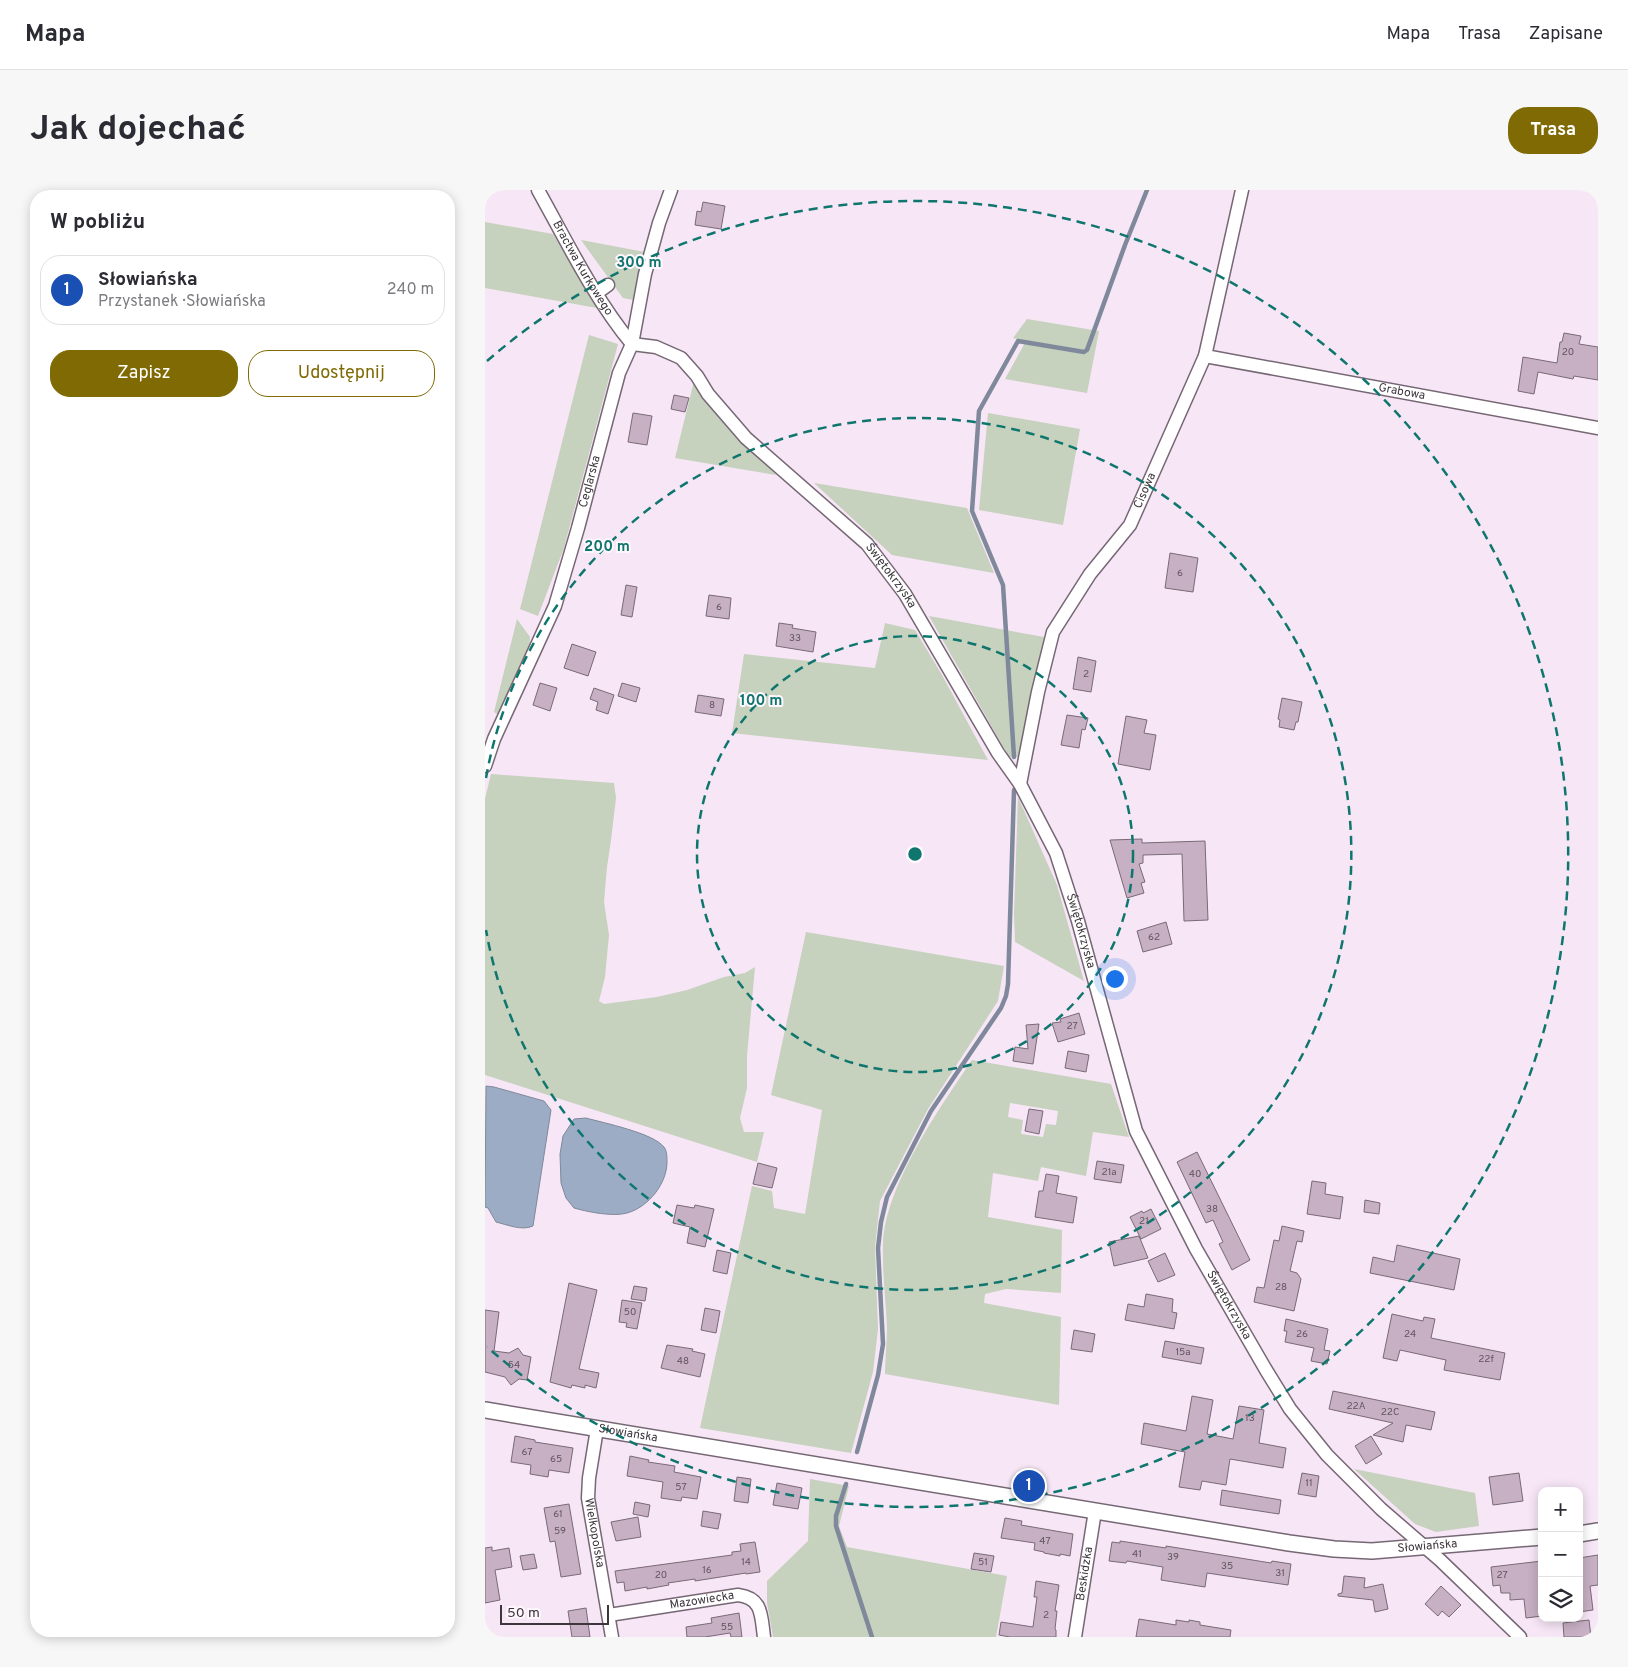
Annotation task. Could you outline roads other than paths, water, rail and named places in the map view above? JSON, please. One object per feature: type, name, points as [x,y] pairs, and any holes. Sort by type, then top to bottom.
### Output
[{"type":"street","name":"Bractwa Kurkowego","points":[[539,190],[614,322],[632,344]]},
{"type":"street","name":"Ceglarska","points":[[485,766],[494,739],[555,606],[578,528],[619,373],[632,344],[645,274],[659,222],[671,190]]},
{"type":"street","name":"Cisowa","points":[[1021,780],[1037,692],[1053,632],[1090,574],[1130,525],[1205,356],[1242,190]]},
{"type":"street","points":[[597,293],[607,284]]},
{"type":"street","name":"Świętokrzyska","points":[[632,344],[656,347],[681,358],[697,376],[708,394],[746,438],[867,544],[905,594],[998,753],[1021,780],[1056,853],[1078,921],[1136,1131],[1196,1249],[1290,1409],[1354,1483],[1381,1509],[1425,1546],[1520,1637]]},
{"type":"street","name":"Grabowa","points":[[1205,356],[1598,428]]},
{"type":"street","name":"Słowiańska","points":[[485,1410],[1334,1550],[1372,1551],[1538,1537]]},
{"type":"street","name":"Wielkopolska","points":[[597,1429],[589,1478],[588,1498],[612,1637]]},
{"type":"street","name":"Beskidzka","points":[[1075,1637],[1095,1511]]},
{"type":"street","points":[[1583,1533],[1598,1531]]},
{"type":"street","name":"Mazowiecka","points":[[609,1615],[738,1594],[753,1599],[759,1606],[765,1637]]},
{"type":"water","points":[[486,1086],[544,1101],[551,1110],[533,1226],[524,1228],[496,1222],[488,1208],[485,1207]]},
{"type":"water","points":[[586,1118],[650,1137],[664,1147],[667,1162],[664,1178],[649,1200],[635,1210],[621,1214],[593,1212],[574,1208],[566,1198],[561,1183],[560,1154],[563,1136],[574,1119]]},
{"type":"waterway","points":[[1014,757],[1003,585],[972,511],[979,411],[1018,341],[1084,352],[1087,350],[1147,190]]},
{"type":"waterway","points":[[857,1452],[878,1375],[883,1344],[878,1248],[881,1222],[887,1197],[931,1111],[1001,1008],[1006,996],[1008,984],[1014,790]]},
{"type":"waterway","points":[[846,1484],[836,1516],[836,1526],[872,1637]]},
{"type":"place","name":"Słowiańska","points":[[1029,1486]]}]
